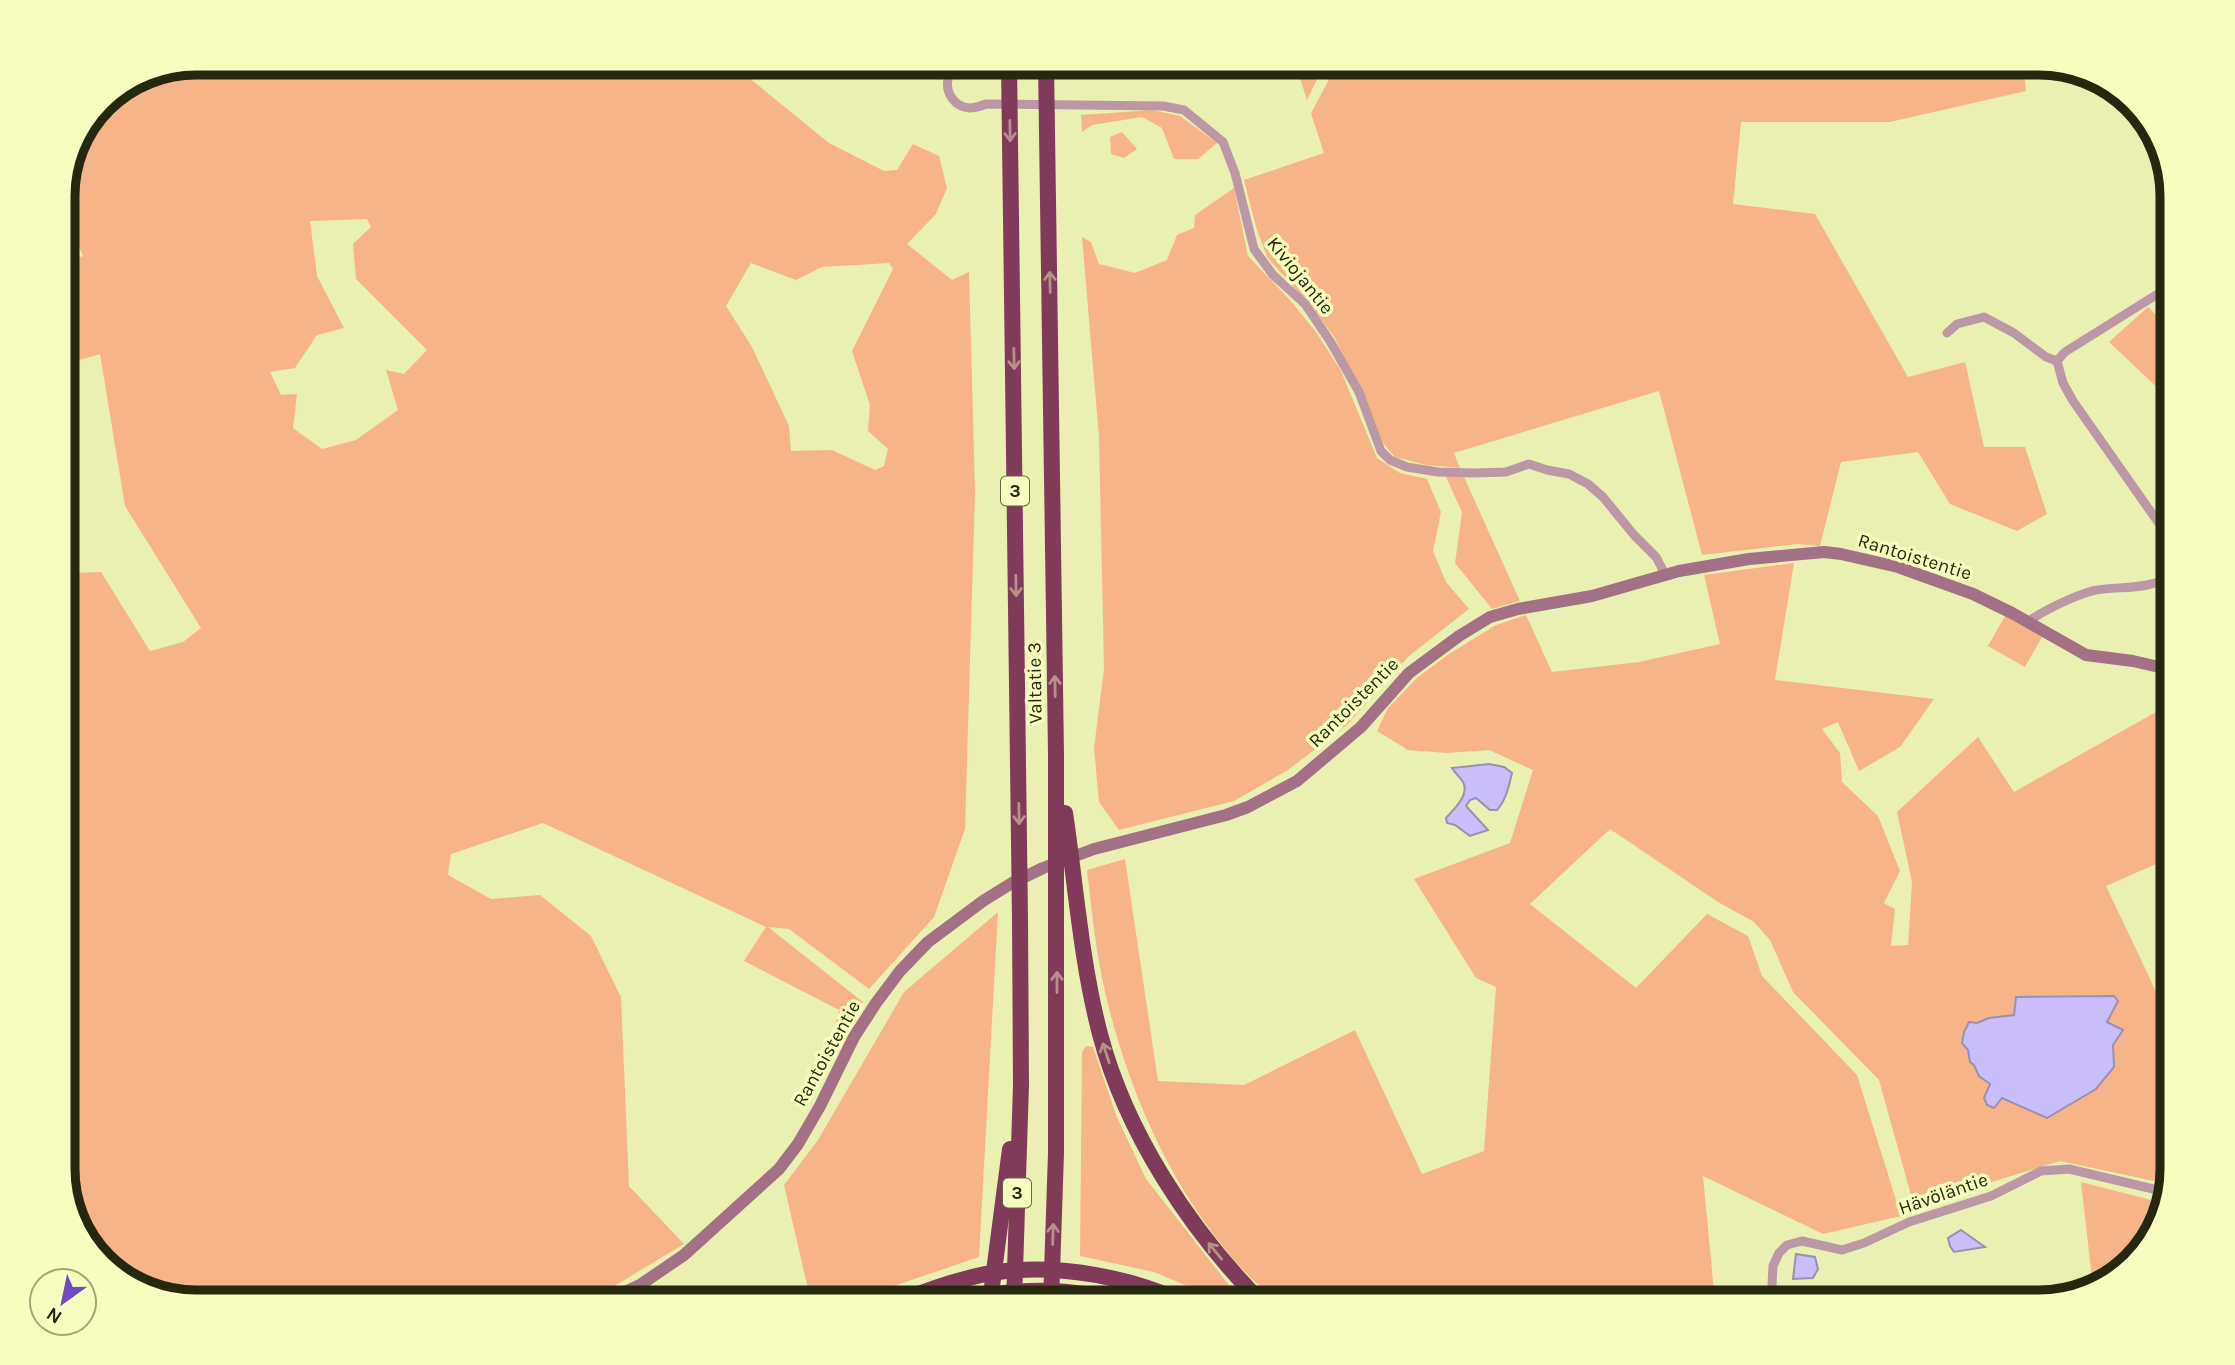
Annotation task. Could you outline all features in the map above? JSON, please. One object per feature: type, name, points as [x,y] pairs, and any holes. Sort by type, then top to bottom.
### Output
[{"type":"highway","name":"Valtatie 3","points":[[1009,75],[1021,1085],[1014,1290]]},
{"type":"highway","name":"Valtatie 3","points":[[1046,75],[1056,754],[1056,1153],[1051,1290]]},
{"type":"highway","points":[[1056,754],[1088,979],[1100,1035],[1117,1085],[1158,1168],[1184,1209],[1226,1265],[1250,1290]]},
{"type":"highway","points":[[992,1290],[1021,1085]]},
{"type":"highway","points":[[933,1290],[966,1279],[1006,1271],[1069,1271],[1149,1290]]},
{"type":"street","name":"Kiviojantie","points":[[949,75],[948,90],[952,99],[955,103],[971,108],[986,104],[1154,106],[1184,110],[1223,142],[1235,173],[1254,249],[1273,275],[1305,304],[1330,341],[1359,392],[1381,451],[1390,460],[1407,467],[1438,472],[1506,472],[1529,464],[1569,474],[1588,484],[1603,497],[1656,557],[1665,574]]},
{"type":"street","points":[[2057,360],[2065,352],[2159,293]]},
{"type":"street","points":[[1947,333],[1957,324],[1984,317],[2014,332],[2046,356],[2057,360]]},
{"type":"street","points":[[2057,360],[2059,372],[2073,401],[2159,524]]},
{"type":"street","name":"Rantoistentie","points":[[629,1290],[684,1255],[779,1168],[798,1143],[820,1105],[854,1037],[900,971],[929,942],[984,901],[1033,873],[1094,849],[1226,815],[1248,807],[1297,781],[1361,726],[1409,673],[1490,617],[1518,609],[1592,596],[1665,574],[1749,559],[1810,552],[1841,554],[1873,560],[1973,594],[2086,654],[2159,667]]},
{"type":"street","points":[[2028,622],[2040,612],[2093,591],[2159,582]]},
{"type":"street","name":"Hävöläntie","points":[[1774,1290],[1773,1266],[1779,1253],[1787,1245],[1802,1241],[1842,1250],[1909,1222],[1991,1196],[2041,1171],[2069,1169],[2158,1190]]},
{"type":"shaded area","points":[[197,75],[751,75],[748,77],[829,143],[884,171],[897,170],[913,144],[939,156],[947,188],[936,214],[907,244],[952,280],[969,272],[975,492],[965,829],[934,917],[869,989],[789,929],[768,927],[863,1002],[824,1069],[839,1010],[744,961],[766,927],[543,823],[451,854],[448,875],[491,899],[540,895],[591,936],[621,997],[629,1186],[684,1244],[608,1290],[181,1289],[150,1281],[123,1265],[96,1236],[88,1222],[78,1192],[76,1176],[76,573],[101,572],[150,651],[183,642],[201,628],[125,506],[100,354],[76,361],[76,258],[83,256],[76,240],[76,189],[84,150],[96,129],[111,111],[129,96],[150,84]],"holes":[[[367,219],[371,227],[353,244],[356,279],[427,350],[404,374],[386,370],[398,410],[356,440],[322,449],[293,428],[297,394],[281,395],[270,372],[295,368],[317,335],[344,328],[317,276],[310,221]],[[751,263],[796,280],[822,267],[889,263],[893,269],[852,351],[870,405],[868,431],[888,449],[884,466],[875,470],[832,450],[791,451],[789,426],[752,347],[726,306]]]},
{"type":"shaded area","points":[[1299,75],[1319,75],[1307,100]]},
{"type":"shaded area","points":[[1332,75],[2024,75],[2026,91],[1890,122],[1741,122],[1733,204],[1815,214],[1908,377],[1965,362],[1984,447],[2025,447],[2047,514],[2017,531],[1950,504],[1918,452],[1841,462],[1820,546],[1797,544],[1702,555],[1659,391],[1454,453],[1460,468],[1426,465],[1395,457],[1383,443],[1335,338],[1267,257],[1244,180],[1324,153],[1311,113]]},
{"type":"shaded area","points":[[1153,110],[1180,116],[1217,143],[1198,159],[1174,159],[1162,128],[1142,117],[1092,125],[1082,132],[1081,115]]},
{"type":"shaded area","points":[[1122,132],[1137,149],[1124,158],[1111,154],[1110,137]]},
{"type":"shaded area","points":[[1234,188],[1248,256],[1316,332],[1341,371],[1377,458],[1400,473],[1427,479],[1441,512],[1433,551],[1446,582],[1469,609],[1409,656],[1347,725],[1288,770],[1234,801],[1119,830],[1099,802],[1094,748],[1104,669],[1099,437],[1082,237],[1091,242],[1099,264],[1135,273],[1167,260],[1177,235],[1194,228],[1195,215]]},
{"type":"shaded area","points":[[2148,307],[2159,318],[2159,389],[2109,342]]},
{"type":"shaded area","points":[[1446,477],[1464,477],[1520,601],[1492,609],[1455,563],[1462,512]]},
{"type":"shaded area","points":[[1794,563],[1775,680],[1934,699],[1900,747],[1859,771],[1838,722],[1822,729],[1840,753],[1842,782],[1878,816],[1900,871],[1884,903],[1895,909],[1891,946],[1908,945],[1912,882],[1897,812],[1978,737],[2014,792],[2160,710],[2160,862],[2106,886],[2160,1001],[2159,1182],[2060,1161],[1914,1206],[1879,1080],[1793,992],[1770,940],[1754,922],[1718,902],[1610,829],[1530,904],[1636,988],[1707,914],[1748,936],[1762,976],[1857,1075],[1901,1216],[1823,1234],[1703,1176],[1714,1290],[1264,1290],[1240,1267],[1191,1201],[1172,1170],[1140,1102],[1115,1032],[1106,996],[1087,870],[1125,859],[1158,1081],[1244,1085],[1355,1030],[1422,1174],[1484,1151],[1496,987],[1476,978],[1414,879],[1510,843],[1533,770],[1489,750],[1447,753],[1408,750],[1377,731],[1388,708],[1418,677],[1449,654],[1496,625],[1526,615],[1552,672],[1639,662],[1720,644],[1704,575]],"holes":[[[2014,1015],[2113,1045],[2114,1067],[2011,1101],[1998,1094],[1985,1080],[1974,1065],[1969,1050],[1977,1023],[1989,1018]]]},
{"type":"shaded area","points":[[2005,616],[2042,637],[2025,667],[1988,646]]},
{"type":"shaded area","points":[[1489,764],[1504,767],[1512,773],[1510,783],[1497,810],[1490,810],[1476,798],[1470,800],[1466,806],[1488,830],[1470,836],[1455,825],[1447,823],[1446,818],[1460,801],[1465,787],[1452,768]]},
{"type":"shaded area","points":[[998,912],[979,1257],[886,1290],[808,1290],[784,1185],[818,1140],[904,992]]},
{"type":"shaded area","points":[[2114,996],[2118,1001],[2107,1022],[2123,1030],[2113,1045],[2114,1067],[2096,1089],[2047,1118],[2002,1098],[1994,1108],[1987,1105],[1984,1098],[1990,1084],[1979,1076],[1970,1062],[1968,1050],[1962,1043],[1969,1022],[1977,1023],[1989,1018],[2014,1015],[2016,997]]},
{"type":"shaded area","points":[[1086,1046],[1093,1047],[1116,1115],[1146,1179],[1233,1290],[1197,1290],[1154,1272],[1080,1256],[1082,1052]]},
{"type":"shaded area","points":[[2081,1182],[2156,1201],[2151,1215],[2135,1242],[2112,1265],[2092,1277]]},
{"type":"shaded area","points":[[1961,1230],[1985,1247],[1954,1252],[1948,1238]]},
{"type":"shaded area","points":[[1796,1254],[1815,1257],[1818,1269],[1813,1278],[1793,1279]]}]
